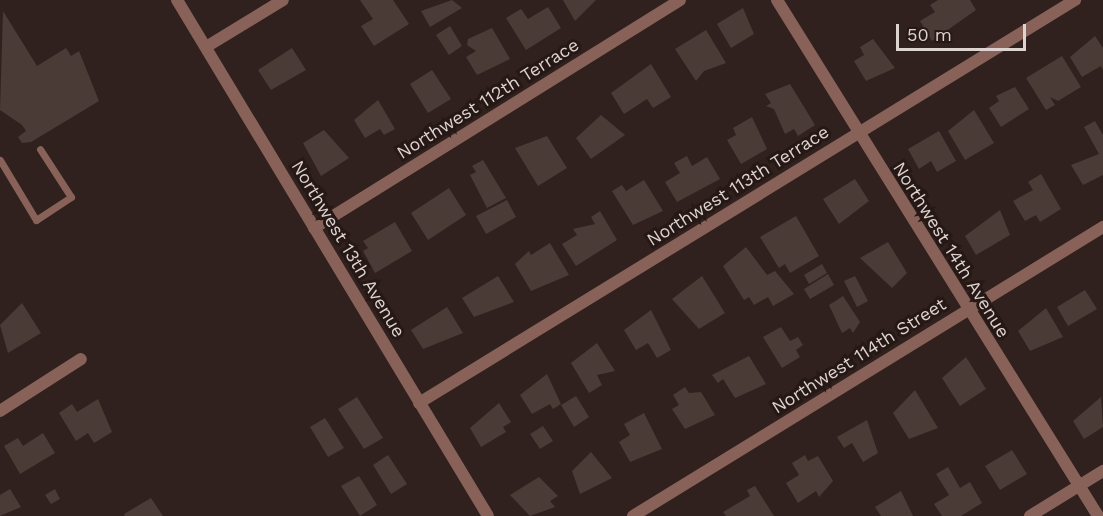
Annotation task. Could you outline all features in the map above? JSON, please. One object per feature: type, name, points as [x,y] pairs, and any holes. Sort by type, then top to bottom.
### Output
[{"type":"street","name":"Northwest 13th Avenue","points":[[177,0],[488,516]]},
{"type":"street","points":[[206,48],[283,0]]},
{"type":"street","name":"Northwest 112th Terrace","points":[[314,228],[680,0]]},
{"type":"street","name":"Northwest 14th Avenue","points":[[777,0],[967,311],[1098,516]]},
{"type":"street","name":"Northwest 113th Terrace","points":[[419,403],[1075,0]]},
{"type":"street","name":"Northwest 114th Street","points":[[633,516],[1103,227]]},
{"type":"street","points":[[0,411],[81,359]]},
{"type":"street","points":[[1030,516],[1103,471]]},
{"type":"lane","points":[[0,160],[36,220],[71,198],[40,149]]},
{"type":"building","points":[[360,0],[393,0],[409,24],[374,46],[361,26],[373,19]]},
{"type":"building","points":[[452,0],[462,8],[430,27],[421,11]]},
{"type":"building","points":[[563,0],[596,0],[575,21]]},
{"type":"building","points":[[938,0],[970,0],[976,10],[932,41],[920,21],[935,12],[930,5]]},
{"type":"building","points":[[548,7],[561,28],[526,50],[506,18],[521,9],[528,19]]},
{"type":"building","points":[[743,8],[754,34],[731,48],[717,24]]},
{"type":"building","points":[[3,11],[37,66],[66,48],[71,56],[79,51],[99,101],[31,142],[22,143],[18,137],[26,131],[22,125],[0,110]]},
{"type":"building","points":[[450,26],[462,46],[449,55],[436,35]]},
{"type":"building","points":[[492,28],[510,59],[477,75],[466,57],[476,51],[467,45],[468,39]]},
{"type":"building","points":[[706,30],[726,63],[704,71],[696,81],[675,49]]},
{"type":"building","points":[[1095,36],[1103,48],[1103,70],[1101,66],[1082,77],[1070,57]]},
{"type":"building","points":[[873,39],[895,68],[866,81],[854,61],[864,55],[860,47]]},
{"type":"building","points":[[292,48],[306,70],[271,90],[258,70]]},
{"type":"building","points":[[1062,56],[1081,87],[1058,101],[1050,97],[1055,105],[1046,110],[1026,78]]},
{"type":"building","points":[[651,64],[671,97],[653,108],[647,99],[624,114],[611,93]]},
{"type":"building","points":[[432,70],[451,99],[428,113],[410,84]]},
{"type":"building","points":[[790,84],[815,125],[798,136],[794,129],[785,134],[774,109],[766,106],[771,103],[765,94]]},
{"type":"building","points":[[1015,87],[1029,109],[1001,127],[989,108],[999,101],[996,96]]},
{"type":"building","points":[[378,100],[395,129],[384,135],[380,129],[365,138],[354,120]]},
{"type":"building","points":[[974,110],[994,143],[965,160],[948,131]]},
{"type":"building","points":[[601,115],[625,135],[591,159],[576,138]]},
{"type":"building","points":[[752,117],[767,149],[741,164],[727,140],[736,135],[733,128]]},
{"type":"building","points":[[1095,121],[1103,135],[1103,175],[1083,185],[1071,165],[1099,154],[1084,127]]},
{"type":"building","points":[[324,130],[349,158],[321,176],[303,143]]},
{"type":"building","points":[[939,131],[956,161],[937,172],[931,161],[919,169],[908,149]]},
{"type":"building","points":[[547,136],[567,168],[538,186],[515,148]]},
{"type":"building","points":[[687,156],[692,166],[707,157],[720,179],[677,202],[665,182],[680,173],[674,163]]},
{"type":"building","points":[[483,160],[506,198],[487,208],[470,175],[476,172],[472,166]]},
{"type":"building","points":[[1041,174],[1061,209],[1040,222],[1036,215],[1025,221],[1013,201],[1033,190],[1028,182]]},
{"type":"building","points":[[855,179],[869,201],[839,224],[823,199]]},
{"type":"building","points":[[644,180],[663,211],[633,225],[612,191],[622,185],[626,191]]},
{"type":"building","points":[[449,188],[466,215],[428,240],[411,213]]},
{"type":"building","points":[[507,200],[516,217],[486,234],[476,216]]},
{"type":"building","points":[[1000,210],[1010,235],[976,255],[965,236]]},
{"type":"building","points":[[600,211],[617,240],[576,266],[562,244],[577,235],[573,229],[595,224],[591,217]]},
{"type":"building","points":[[796,216],[819,256],[790,273],[785,264],[779,268],[760,237]]},
{"type":"building","points":[[395,222],[412,251],[375,273],[363,251],[368,248],[363,241]]},
{"type":"building","points":[[888,242],[907,273],[892,288],[860,258]]},
{"type":"building","points":[[550,243],[569,275],[531,291],[515,264],[529,251],[531,255]]},
{"type":"building","points":[[746,247],[767,275],[775,271],[794,294],[773,306],[768,297],[754,305],[749,297],[744,300],[723,266]]},
{"type":"building","points":[[822,264],[827,273],[809,284],[804,275]]},
{"type":"building","points":[[828,274],[834,285],[810,299],[804,289]]},
{"type":"building","points":[[498,276],[514,302],[474,317],[462,298]]},
{"type":"building","points":[[702,276],[725,313],[699,329],[672,299]]},
{"type":"building","points":[[855,276],[868,301],[857,307],[844,281]]},
{"type":"building","points":[[1085,290],[1097,309],[1068,326],[1057,307]]},
{"type":"building","points":[[843,296],[860,322],[853,333],[850,328],[842,333],[829,305]]},
{"type":"building","points":[[22,303],[41,333],[8,353],[0,325]]},
{"type":"building","points":[[447,307],[463,333],[423,349],[411,330]]},
{"type":"building","points":[[1046,308],[1063,337],[1030,351],[1018,331]]},
{"type":"building","points":[[651,310],[671,350],[657,358],[648,343],[636,350],[624,330]]},
{"type":"building","points":[[781,327],[790,341],[798,337],[803,345],[796,350],[800,357],[782,368],[763,337]]},
{"type":"building","points":[[597,343],[615,371],[597,375],[602,385],[589,393],[571,363]]},
{"type":"building","points":[[749,356],[766,384],[735,398],[723,379],[718,383],[712,375]]},
{"type":"building","points":[[966,357],[986,389],[960,406],[942,378]]},
{"type":"building","points":[[547,374],[561,404],[553,409],[550,404],[532,414],[520,395]]},
{"type":"building","points":[[685,387],[689,393],[701,392],[715,415],[685,429],[672,409],[679,405],[673,395]]},
{"type":"building","points":[[915,390],[938,428],[909,439],[893,413]]},
{"type":"building","points":[[576,396],[589,417],[574,427],[561,405]]},
{"type":"building","points":[[357,397],[383,438],[364,449],[338,409]]},
{"type":"building","points":[[1101,397],[1103,427],[1084,439],[1073,421]]},
{"type":"building","points":[[98,399],[112,432],[94,443],[88,433],[76,441],[59,413],[72,404],[77,412]]},
{"type":"building","points":[[499,403],[511,422],[503,427],[506,432],[481,447],[470,428]]},
{"type":"building","points":[[644,413],[662,449],[630,462],[619,442],[630,435],[624,424]]},
{"type":"building","points":[[325,418],[344,448],[328,457],[310,427]]},
{"type":"building","points":[[867,420],[878,453],[863,462],[852,443],[844,448],[837,437]]},
{"type":"building","points":[[543,426],[553,441],[540,449],[530,434]]},
{"type":"building","points":[[43,433],[55,453],[20,474],[4,446],[18,438],[23,446]]},
{"type":"building","points":[[1012,450],[1027,474],[1000,490],[985,466]]},
{"type":"building","points":[[591,452],[612,478],[580,494],[572,471]]},
{"type":"building","points":[[388,455],[407,484],[391,494],[373,465]]},
{"type":"building","points":[[805,455],[808,461],[818,456],[833,481],[819,497],[816,491],[798,503],[786,483],[799,475],[792,463]]},
{"type":"building","points":[[948,467],[960,488],[970,482],[982,503],[961,516],[942,516],[934,504],[949,495],[936,474]]},
{"type":"building","points":[[359,476],[377,505],[360,516],[341,486]]},
{"type":"building","points":[[539,477],[558,496],[550,501],[555,507],[530,516],[510,495]]},
{"type":"building","points":[[755,486],[774,516],[726,516],[723,512],[750,496],[747,490]]},
{"type":"building","points":[[10,489],[21,507],[0,516],[0,495]]},
{"type":"building","points":[[55,489],[60,499],[51,504],[45,495]]},
{"type":"building","points":[[901,491],[913,516],[881,516],[875,507]]},
{"type":"building","points":[[151,498],[163,516],[125,516],[124,514]]}]
